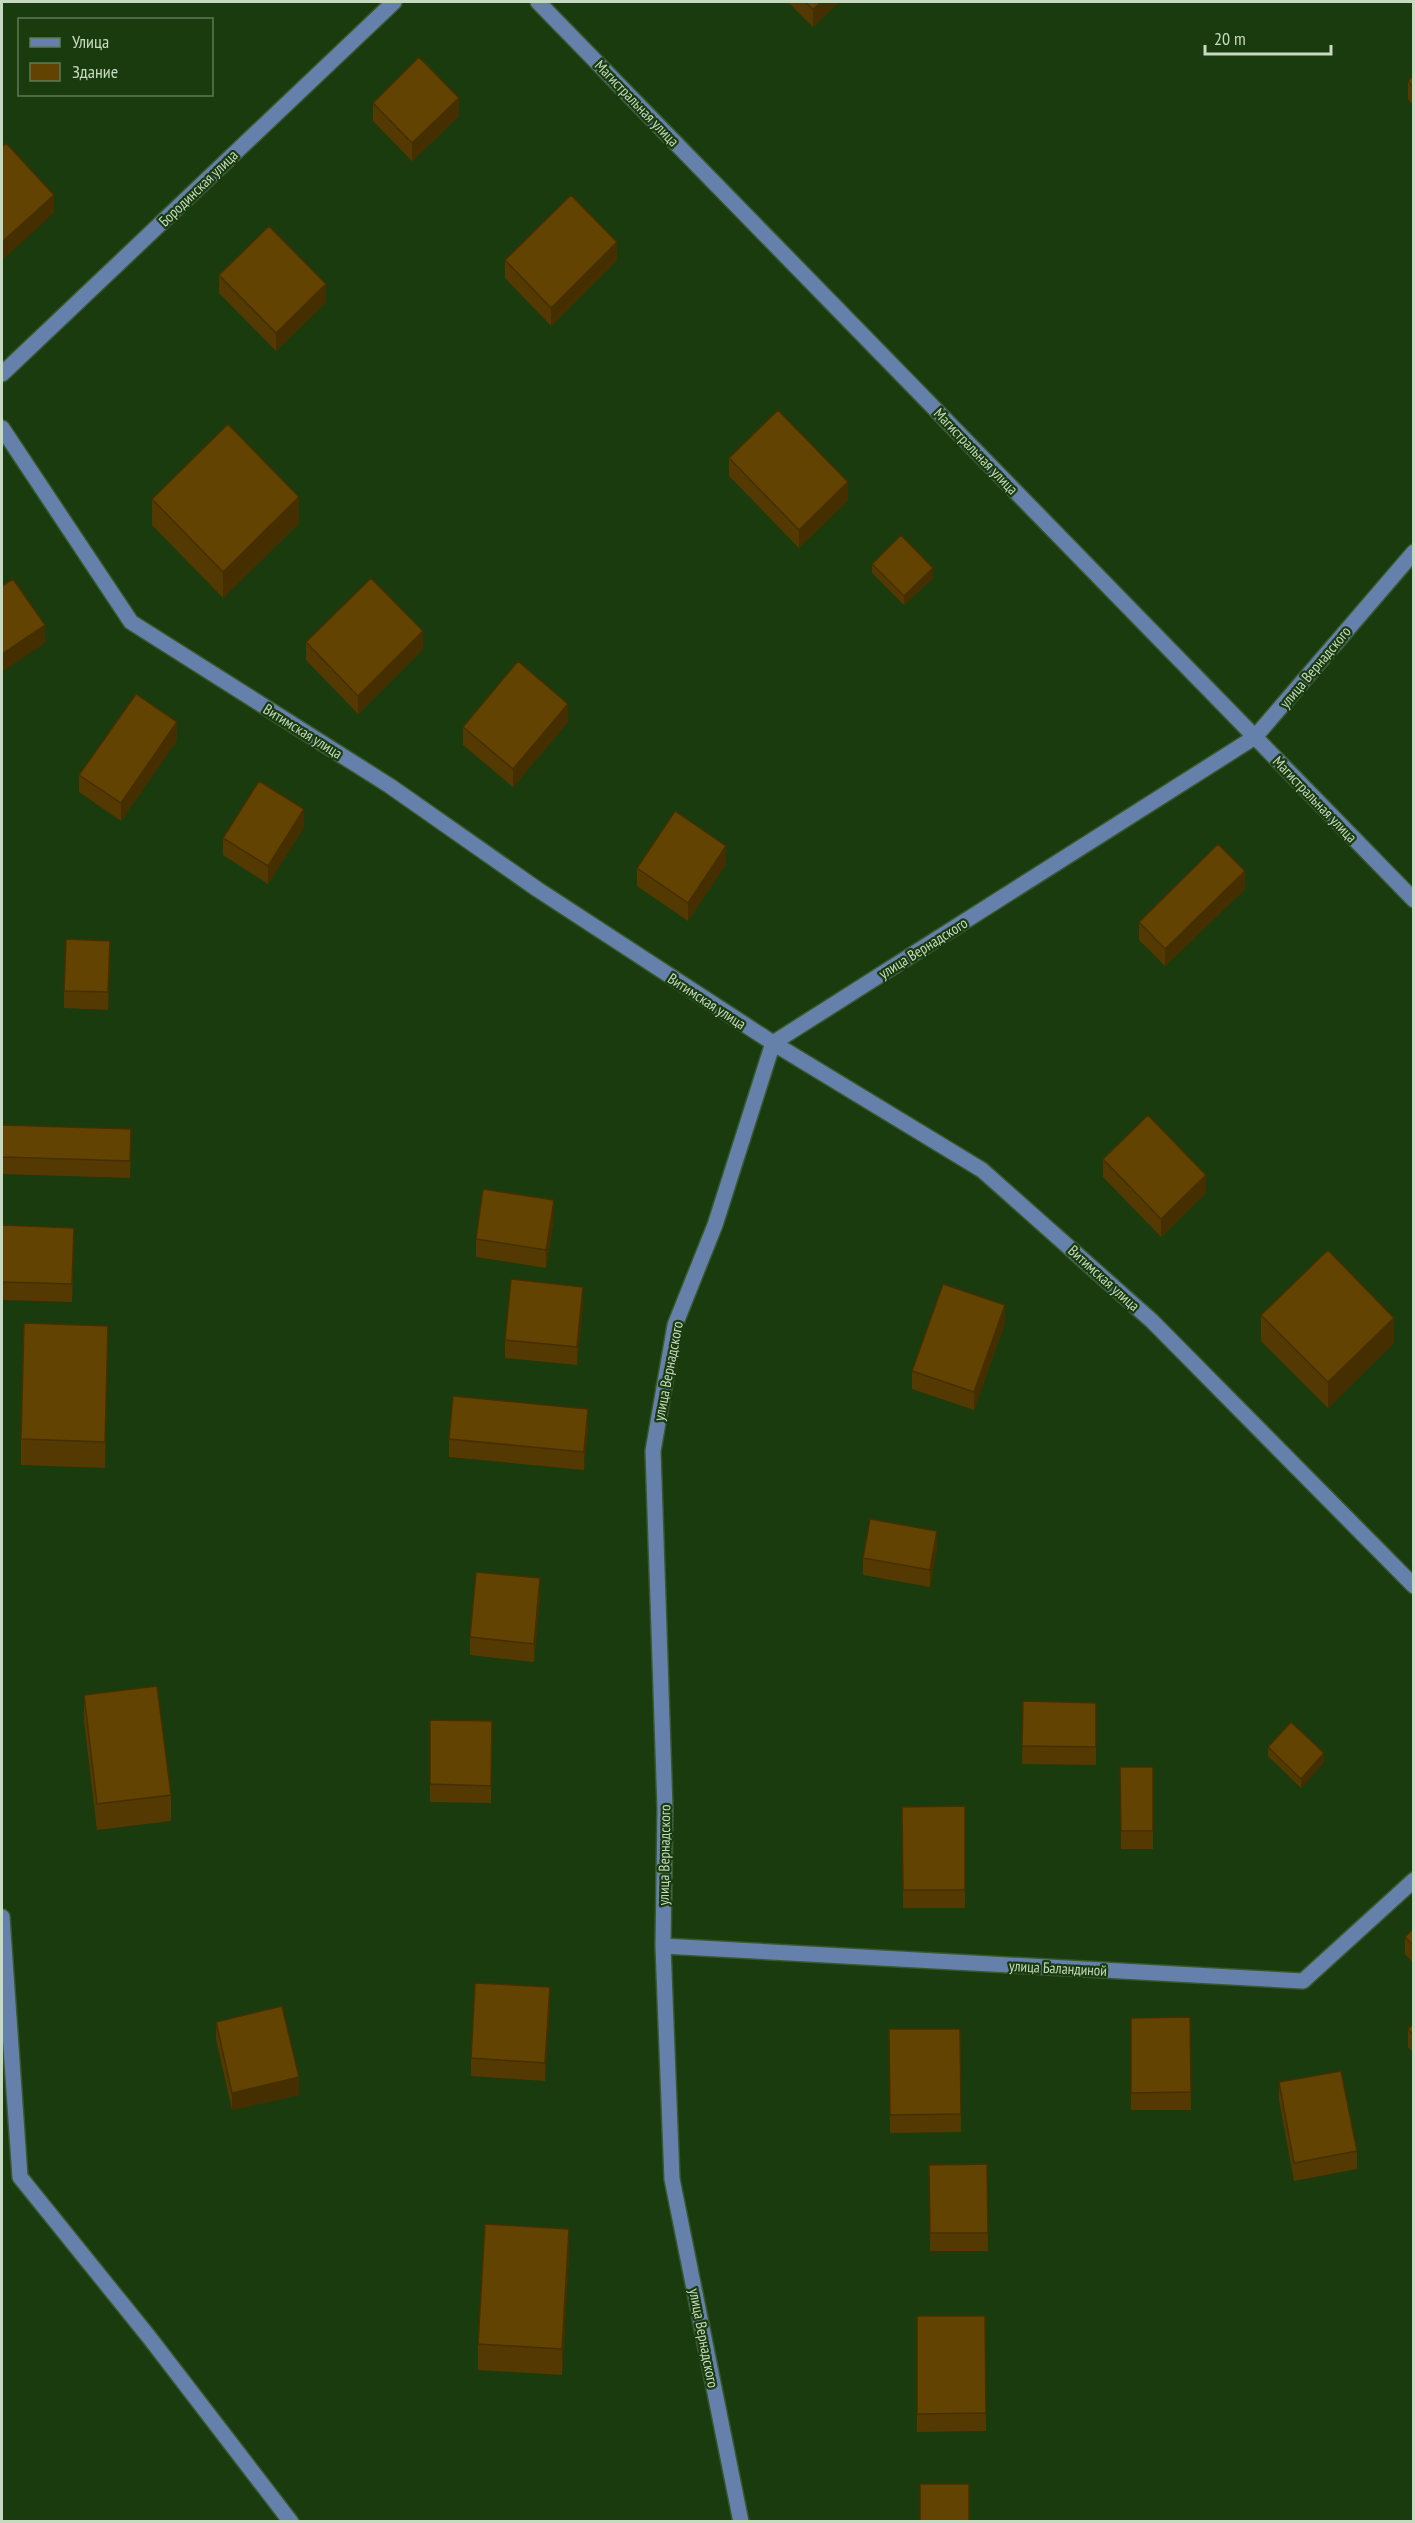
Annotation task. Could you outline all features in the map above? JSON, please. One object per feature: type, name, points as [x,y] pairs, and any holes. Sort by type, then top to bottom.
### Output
[{"type":"street","name":"Бородинская улица","points":[[2,374],[394,2]]},
{"type":"street","name":"Магистральная улица","points":[[538,2],[1413,900]]},
{"type":"street","name":"Витимская улица","points":[[2,428],[131,622],[390,786],[537,890],[773,1043],[982,1170],[1152,1321],[1413,1586]]},
{"type":"street","name":"улица Вернадского","points":[[741,2522],[672,2179],[663,1946],[665,1809],[653,1451],[675,1324],[715,1225],[773,1043],[1255,738],[1413,552]]},
{"type":"street","name":"улица Баландиной","points":[[663,1946],[1303,1981],[1413,1880]]},
{"type":"street","points":[[2,1917],[20,2177],[156,2346],[291,2522]]},
{"type":"building","points":[[805,2],[821,2],[813,9]]},
{"type":"building","points":[[419,57],[459,98],[412,143],[373,103]]},
{"type":"building","points":[[1413,76],[1413,87],[1408,81]]},
{"type":"building","points":[[6,143],[54,195],[2,242],[2,147]]},
{"type":"building","points":[[571,195],[617,242],[551,308],[505,260]]},
{"type":"building","points":[[269,226],[326,284],[276,333],[219,275]]},
{"type":"building","points":[[778,410],[848,482],[799,530],[729,458]]},
{"type":"building","points":[[228,424],[299,497],[223,572],[152,499]]},
{"type":"building","points":[[901,535],[933,568],[904,596],[872,564]]},
{"type":"building","points":[[371,578],[423,631],[358,696],[306,642]]},
{"type":"building","points":[[13,579],[45,625],[2,654],[2,586]]},
{"type":"building","points":[[518,661],[568,704],[513,769],[463,727]]},
{"type":"building","points":[[136,694],[177,722],[121,803],[79,775]]},
{"type":"building","points":[[259,781],[304,809],[268,866],[223,838]]},
{"type":"building","points":[[675,811],[726,846],[688,903],[637,868]]},
{"type":"building","points":[[1218,844],[1245,871],[1165,949],[1139,922]]},
{"type":"building","points":[[66,939],[110,941],[108,992],[64,991]]},
{"type":"building","points":[[1148,1115],[1206,1175],[1161,1219],[1103,1159]]},
{"type":"building","points":[[2,1125],[131,1129],[130,1161],[2,1157]]},
{"type":"building","points":[[483,1189],[554,1200],[546,1250],[476,1239]]},
{"type":"building","points":[[2,1225],[74,1228],[72,1284],[2,1282]]},
{"type":"building","points":[[1328,1250],[1394,1318],[1328,1382],[1261,1315]]},
{"type":"building","points":[[511,1279],[583,1287],[577,1347],[505,1340]]},
{"type":"building","points":[[943,1284],[1005,1305],[974,1392],[912,1371]]},
{"type":"building","points":[[24,1323],[108,1326],[105,1442],[21,1439]]},
{"type":"building","points":[[453,1396],[588,1409],[584,1452],[449,1439]]},
{"type":"building","points":[[870,1519],[937,1531],[930,1570],[863,1558]]},
{"type":"building","points":[[476,1572],[540,1578],[534,1644],[470,1637]]},
{"type":"building","points":[[157,1686],[171,1795],[97,1804],[84,1695]]},
{"type":"building","points":[[1023,1701],[1096,1703],[1096,1747],[1022,1746]]},
{"type":"building","points":[[430,1720],[492,1721],[491,1786],[430,1784]]},
{"type":"building","points":[[1291,1722],[1324,1753],[1301,1779],[1268,1747]]},
{"type":"building","points":[[1120,1767],[1153,1767],[1153,1831],[1121,1831]]},
{"type":"building","points":[[965,1806],[965,1890],[903,1890],[902,1807]]},
{"type":"building","points":[[1413,1929],[1413,1945],[1405,1937]]},
{"type":"building","points":[[475,1983],[550,1987],[545,2063],[471,2058]]},
{"type":"building","points":[[282,2006],[299,2077],[232,2093],[216,2022]]},
{"type":"building","points":[[1190,2017],[1191,2092],[1131,2093],[1131,2018]]},
{"type":"building","points":[[1413,2024],[1413,2035],[1408,2029]]},
{"type":"building","points":[[889,2029],[960,2029],[961,2114],[890,2115]]},
{"type":"building","points":[[1341,2071],[1357,2151],[1294,2163],[1279,2082]]},
{"type":"building","points":[[987,2164],[988,2233],[930,2233],[929,2165]]},
{"type":"building","points":[[485,2224],[569,2229],[562,2349],[478,2344]]},
{"type":"building","points":[[917,2316],[985,2316],[986,2413],[917,2414]]},
{"type":"building","points":[[920,2484],[969,2484],[969,2522],[920,2522]]}]
